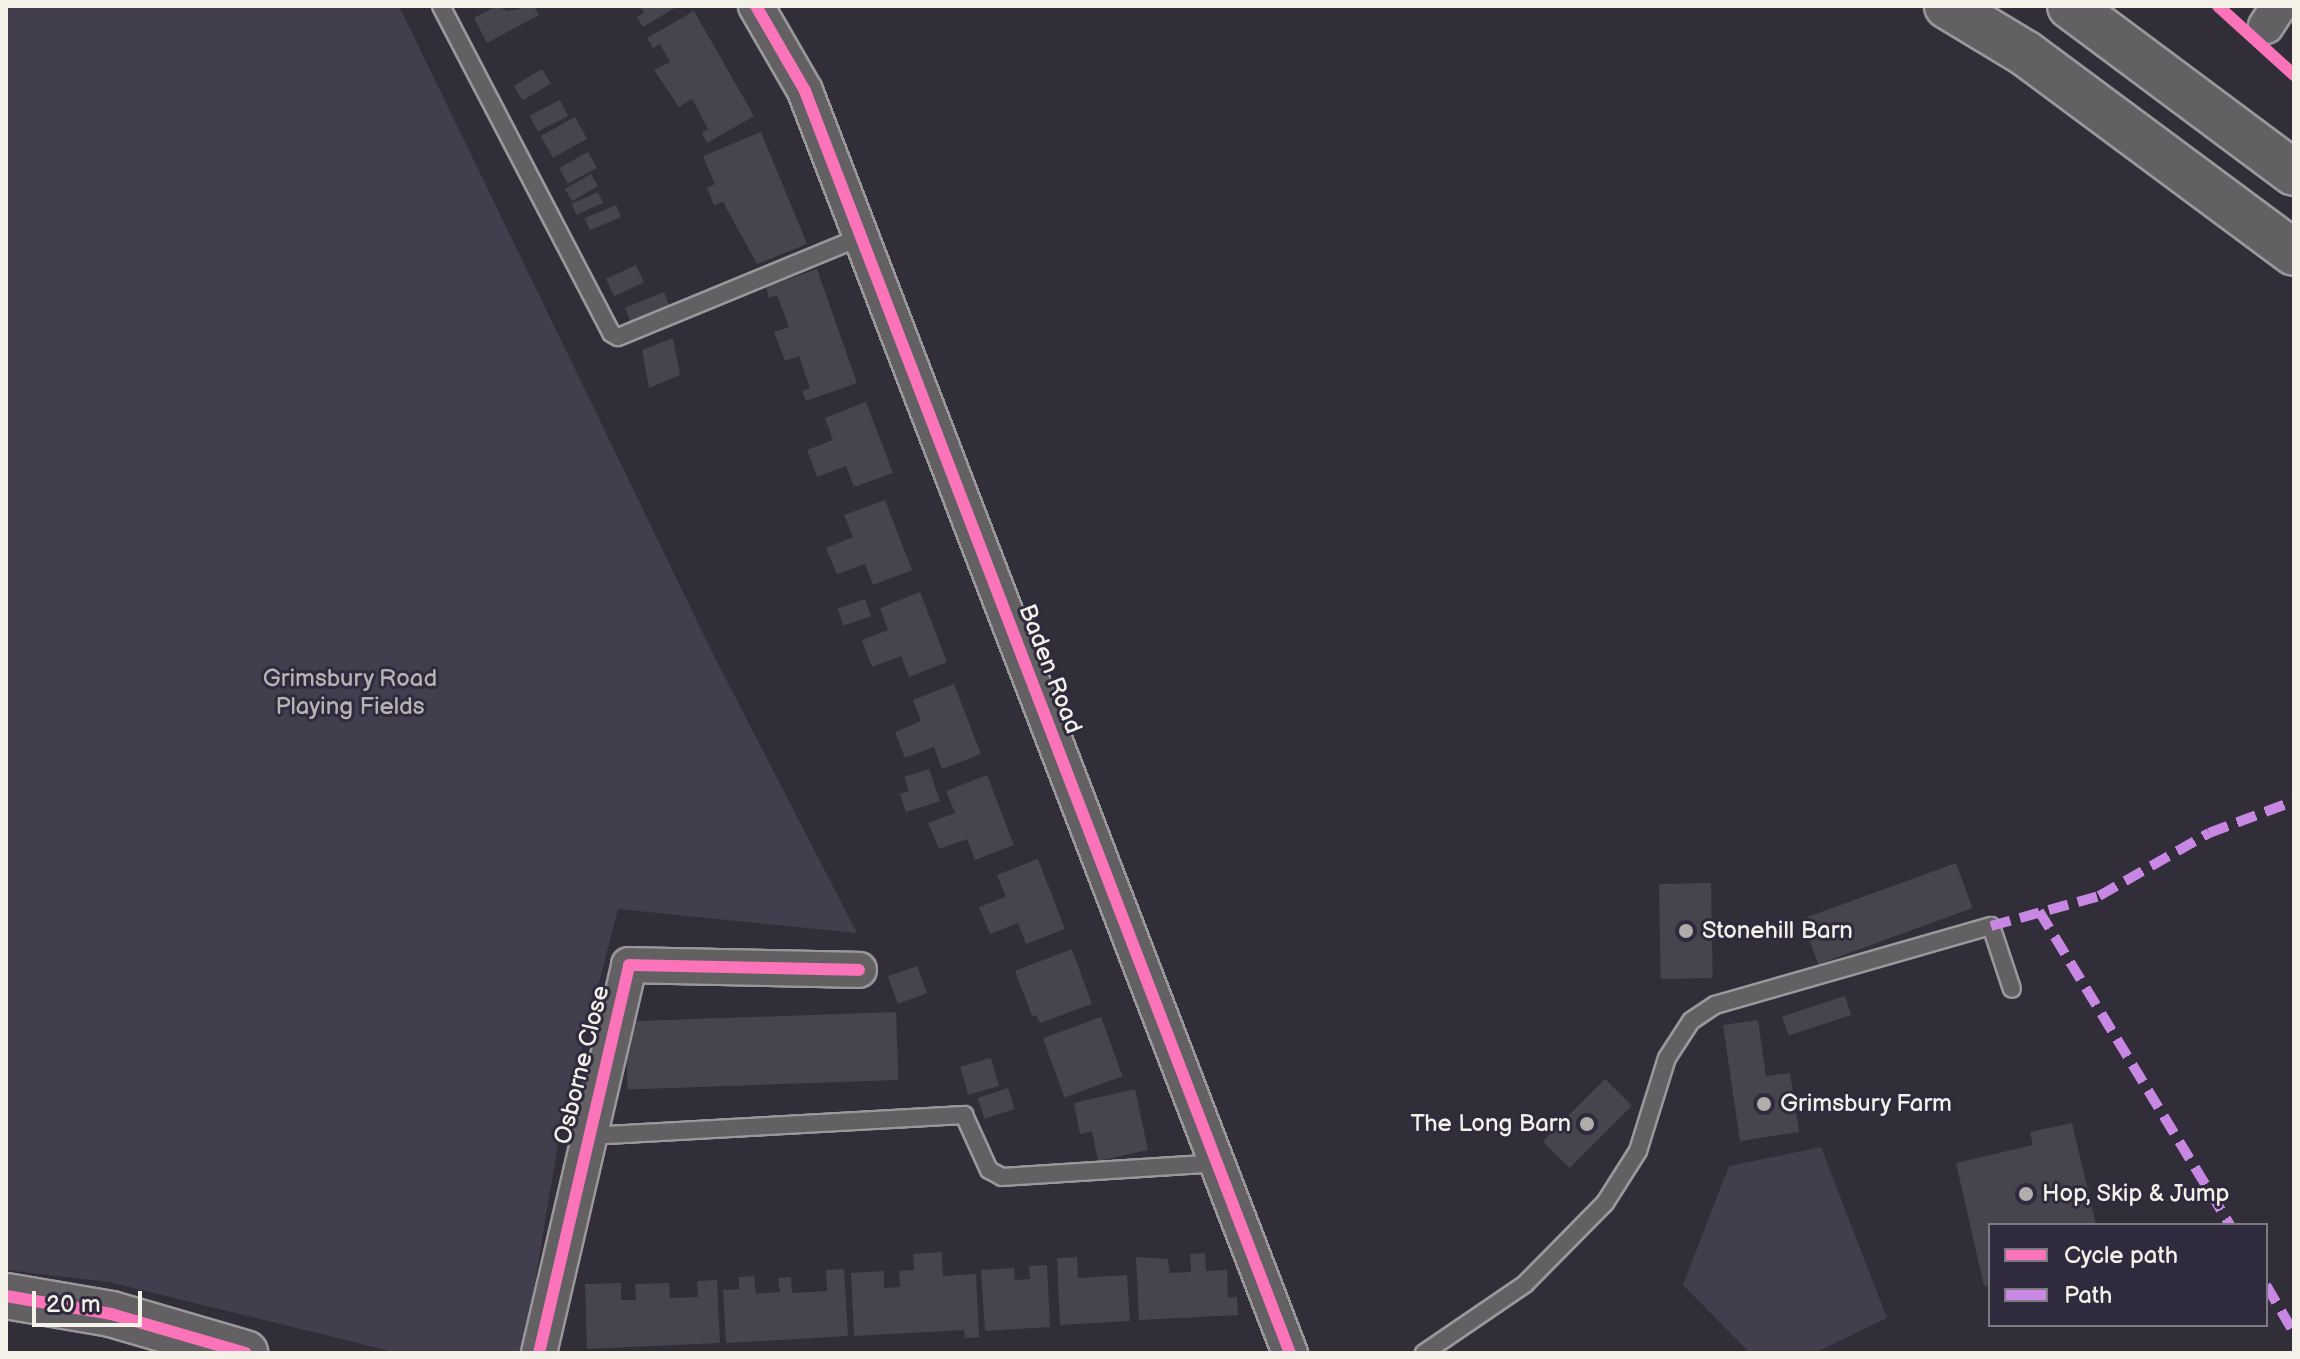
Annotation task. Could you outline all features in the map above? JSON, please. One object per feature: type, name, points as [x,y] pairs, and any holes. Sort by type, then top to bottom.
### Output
[{"type":"main road","points":[[1947,6],[2025,53],[2294,253]]},
{"type":"main road","points":[[2070,6],[2294,173]]},
{"type":"main road","points":[[6,1296],[111,1314],[245,1353]]},
{"type":"street","name":"Baden Road","points":[[756,6],[805,91],[1290,1353]]},
{"type":"street","name":"Osborne Close","points":[[539,1353],[629,965],[859,970]]},
{"type":"lane","points":[[441,6],[611,333],[618,337],[861,237]]},
{"type":"lane","points":[[1424,1353],[1525,1284],[1605,1203],[1638,1151],[1667,1058],[1691,1021],[1715,1005],[1991,926],[2012,989]]},
{"type":"lane","points":[[587,1136],[964,1115],[989,1170],[1002,1177],[1216,1163]]},
{"type":"green space","name":"Grimsbury Road Playing Fields","points":[[6,6],[399,6],[714,656],[857,933],[618,909],[559,1138],[523,1353],[398,1353],[109,1282],[6,1270]]},
{"type":"green space","points":[[1821,1147],[1887,1318],[1814,1353],[1750,1353],[1683,1285],[1729,1166]]},
{"type":"building","points":[[496,6],[508,11],[534,6],[539,15],[487,43],[474,18]]},
{"type":"building","points":[[640,6],[678,6],[643,27],[637,17],[644,13]]},
{"type":"building","points":[[694,11],[754,116],[707,143],[702,133],[708,129],[692,99],[679,107],[654,70],[670,62],[660,44],[653,48],[647,38]]},
{"type":"building","points":[[542,69],[551,84],[522,101],[514,86]]},
{"type":"building","points":[[560,100],[568,116],[538,131],[530,115]]},
{"type":"building","points":[[575,117],[587,139],[553,158],[541,136]]},
{"type":"building","points":[[761,132],[807,244],[757,264],[723,202],[714,205],[707,188],[715,184],[703,156]]},
{"type":"building","points":[[588,152],[597,168],[568,184],[559,168]]},
{"type":"building","points":[[591,174],[598,186],[572,201],[565,189]]},
{"type":"building","points":[[598,192],[603,203],[576,215],[572,204]]},
{"type":"building","points":[[616,205],[621,217],[590,230],[585,218]]},
{"type":"building","points":[[636,265],[644,282],[614,296],[606,279]]},
{"type":"building","points":[[817,269],[857,383],[806,401],[802,391],[810,388],[799,356],[785,361],[774,332],[789,327],[777,295],[769,298],[766,287]]},
{"type":"building","points":[[664,292],[671,309],[632,324],[625,308]]},
{"type":"building","points":[[673,338],[680,375],[649,388],[642,350]]},
{"type":"building","points":[[866,402],[893,473],[854,487],[846,466],[817,477],[807,450],[833,440],[825,418]]},
{"type":"building","points":[[885,500],[912,570],[873,585],[865,564],[837,574],[826,548],[853,537],[844,515]]},
{"type":"building","points":[[920,592],[947,662],[909,677],[901,656],[872,667],[862,640],[888,630],[880,608]]},
{"type":"building","points":[[865,599],[871,616],[843,625],[838,608]]},
{"type":"building","points":[[954,684],[981,754],[942,769],[934,747],[905,758],[895,732],[921,721],[913,700]]},
{"type":"building","points":[[929,769],[940,801],[906,812],[900,794],[909,791],[904,777]]},
{"type":"building","points":[[987,775],[1014,845],[975,860],[967,839],[939,849],[928,823],[955,813],[946,791]]},
{"type":"building","points":[[1038,859],[1065,929],[1026,944],[1018,923],[990,934],[979,907],[1006,897],[997,875]]},
{"type":"building","points":[[1956,863],[1972,908],[1818,964],[1802,919]]},
{"type":"building","name":"Stonehill Barn","points":[[1711,883],[1713,978],[1661,979],[1659,884]]},
{"type":"building","points":[[1072,949],[1092,1004],[1040,1023],[1036,1015],[1032,1016],[1015,971]]},
{"type":"building","points":[[917,966],[927,993],[898,1004],[888,977]]},
{"type":"building","points":[[1845,996],[1851,1015],[1788,1035],[1782,1016]]},
{"type":"building","points":[[896,1012],[898,1080],[628,1089],[625,1021]]},
{"type":"building","points":[[1101,1017],[1123,1076],[1064,1097],[1043,1038]]},
{"type":"building","name":"Grimsbury Farm","points":[[1758,1020],[1766,1076],[1790,1073],[1799,1132],[1740,1141],[1723,1025]]},
{"type":"building","points":[[991,1058],[999,1086],[968,1095],[960,1067]]},
{"type":"building","name":"The Long Barn","points":[[1605,1079],[1632,1106],[1570,1168],[1543,1141]]},
{"type":"building","points":[[1008,1088],[1015,1109],[984,1119],[978,1098]]},
{"type":"building","points":[[1135,1089],[1148,1150],[1098,1161],[1092,1131],[1080,1134],[1074,1103]]},
{"type":"building","name":"Hop, Skip & Jump","points":[[2072,1123],[2096,1223],[1988,1223],[1988,1285],[1984,1286],[1956,1163],[2033,1145],[2030,1132]]},
{"type":"building","points":[[942,1252],[943,1276],[976,1274],[979,1337],[965,1338],[964,1330],[854,1336],[851,1273],[884,1271],[884,1288],[900,1287],[899,1271],[914,1270],[913,1254]]},
{"type":"building","points":[[1205,1253],[1206,1271],[1227,1270],[1228,1298],[1237,1297],[1238,1315],[1139,1320],[1136,1257],[1168,1259],[1170,1273],[1191,1272],[1190,1254]]},
{"type":"building","points":[[1077,1257],[1078,1278],[1127,1275],[1130,1321],[1060,1325],[1057,1258]]},
{"type":"building","points":[[1047,1265],[1050,1327],[985,1331],[981,1270],[1014,1268],[1015,1280],[1030,1279],[1029,1266]]},
{"type":"building","points":[[844,1269],[848,1336],[726,1343],[723,1290],[739,1289],[739,1277],[754,1276],[756,1294],[780,1292],[778,1278],[791,1277],[792,1293],[827,1291],[826,1270]]},
{"type":"building","points":[[717,1280],[720,1343],[587,1349],[585,1284],[621,1283],[621,1300],[636,1300],[635,1284],[669,1283],[670,1298],[698,1297],[697,1281]]},
{"type":"marked path","points":[[1991,926],[2099,896],[2209,833],[2294,801]]},
{"type":"marked path","points":[[2039,911],[2229,1223]]},
{"type":"marked path","points":[[2268,1288],[2294,1333]]},
{"type":"cycle path","points":[[756,6],[805,91],[1290,1353]]},
{"type":"cycle path","points":[[2218,6],[2294,75]]},
{"type":"cycle path","points":[[539,1353],[629,965],[859,970]]},
{"type":"cycle path","points":[[6,1296],[111,1314],[245,1353]]},
{"type":"place","name":"Stonehill Barn","points":[[1686,931]]},
{"type":"place","name":"Grimsbury Farm","points":[[1764,1104]]},
{"type":"place","name":"The Long Barn","points":[[1587,1124]]},
{"type":"place","name":"Hop, Skip & Jump","points":[[2026,1194]]}]
